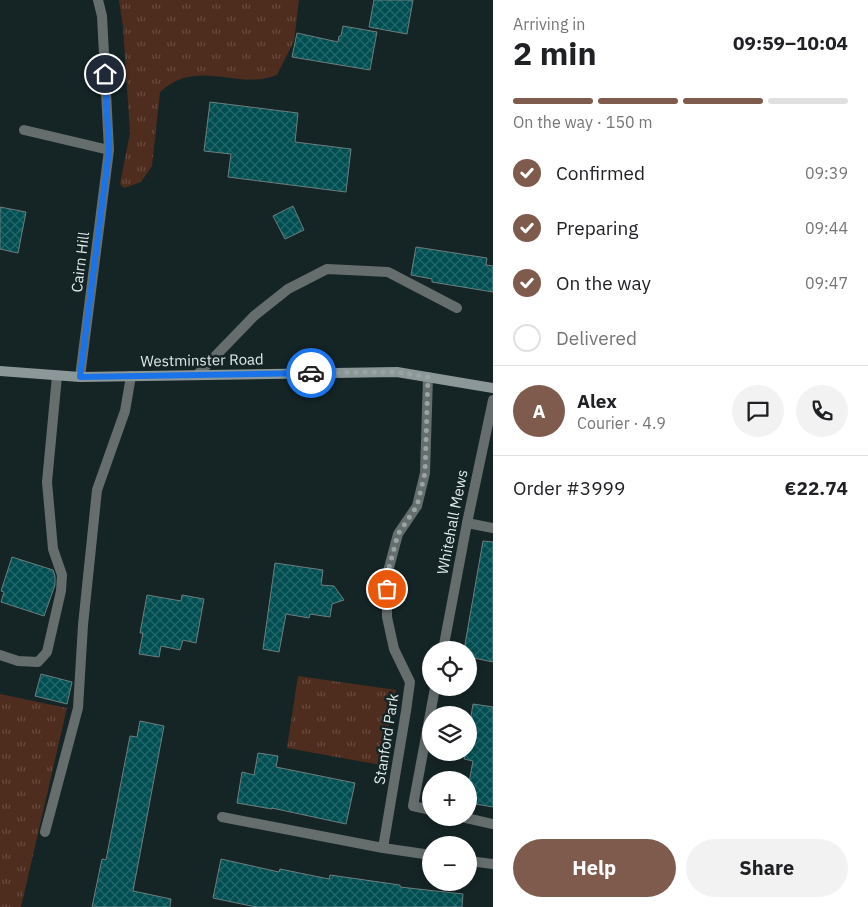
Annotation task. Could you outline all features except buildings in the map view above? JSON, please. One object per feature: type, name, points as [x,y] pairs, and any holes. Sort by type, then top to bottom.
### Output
[{"type":"street","name":"Cairn Hill","points":[[80,377],[109,150],[102,16],[98,0]]},
{"type":"street","points":[[24,130],[109,150]]},
{"type":"street","points":[[196,375],[254,316],[288,288],[327,269],[388,272],[457,308]]},
{"type":"street","name":"Westminster Road","points":[[0,371],[80,377],[397,372],[493,388]]},
{"type":"street","points":[[0,655],[18,661],[38,662],[47,652],[53,622],[58,609],[62,575],[53,549],[46,482],[58,376]]},
{"type":"street","points":[[45,832],[78,708],[82,625],[97,490],[125,410],[131,376]]},
{"type":"street","name":"Stanford Park","points":[[382,848],[410,682],[392,641],[387,617],[387,575],[398,534],[417,506],[425,473],[428,377]]},
{"type":"street","name":"Whitehall Mews","points":[[445,641],[493,400]]},
{"type":"street","points":[[467,523],[493,528]]},
{"type":"street","points":[[422,808],[413,806],[434,696]]},
{"type":"street","points":[[222,817],[382,848],[422,854]]},
{"type":"street","points":[[477,820],[493,824]]},
{"type":"street","points":[[477,862],[493,864]]},
{"type":"green space","points":[[119,0],[299,0],[294,41],[277,75],[262,79],[203,75],[189,77],[174,82],[160,92],[152,166],[141,182],[124,188],[120,184],[130,133],[123,27]]},
{"type":"green space","points":[[298,676],[396,690],[381,765],[287,748]]},
{"type":"green space","points":[[0,694],[67,708],[21,907],[0,907]]},
{"type":"way so far","points":[[311,373],[397,372],[428,377],[425,473],[417,506],[398,534],[387,575],[387,589]]},
{"type":"route","points":[[105,74],[109,150],[80,377],[311,373]]}]
